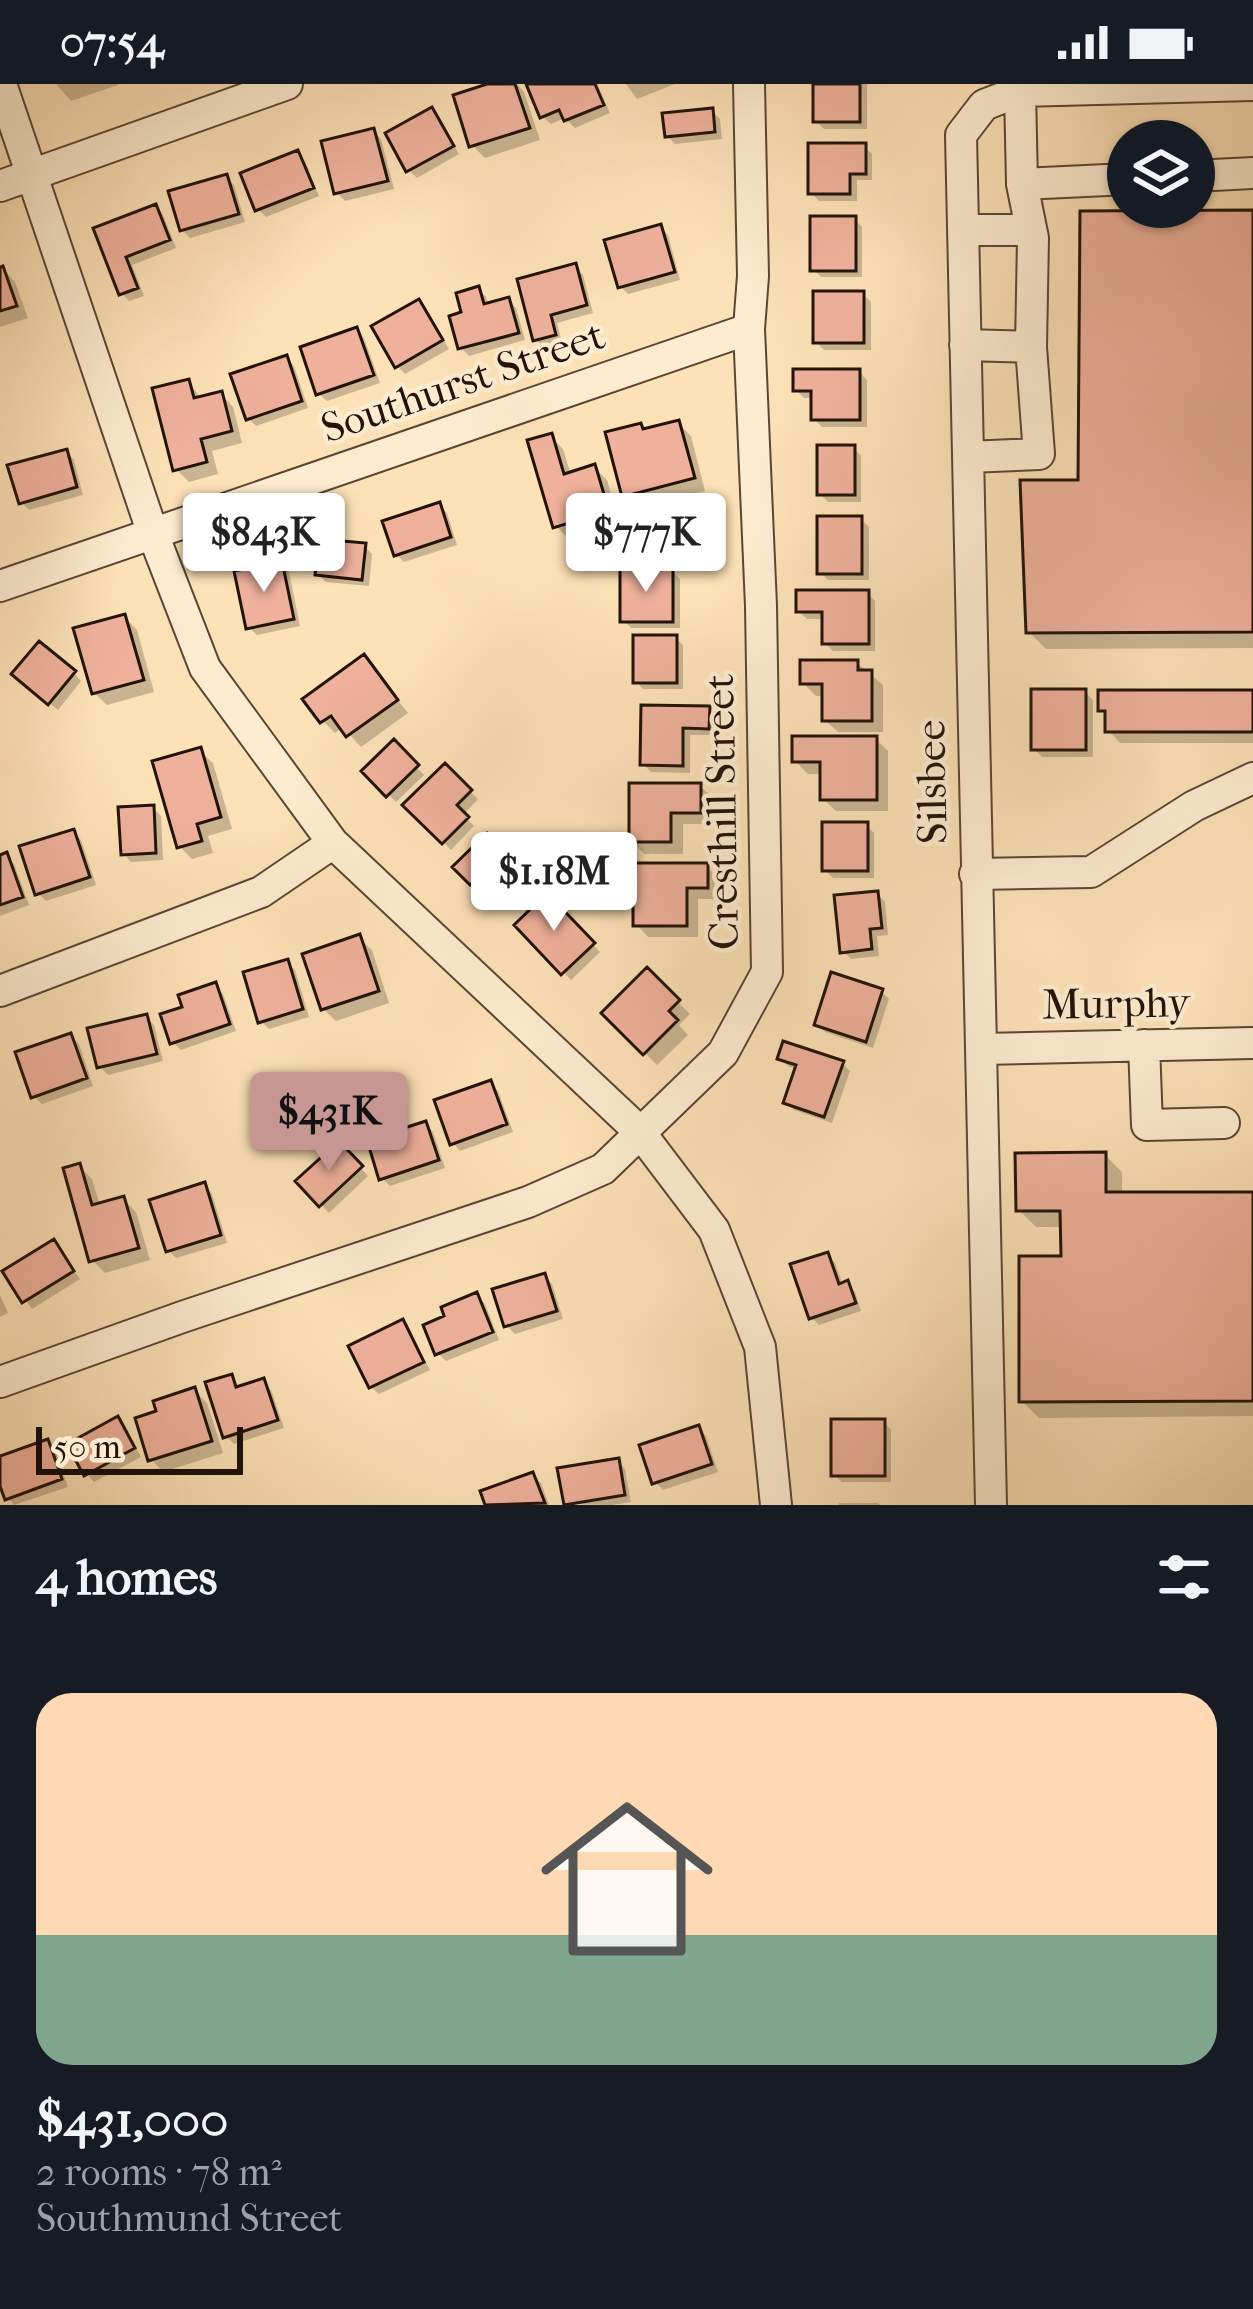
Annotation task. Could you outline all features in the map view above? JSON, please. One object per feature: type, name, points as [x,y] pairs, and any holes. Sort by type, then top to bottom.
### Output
[{"type":"street","points":[[1,84],[153,534],[205,668],[333,843],[639,1131],[714,1231],[760,1347],[776,1505]]},
{"type":"street","points":[[0,186],[287,84]]},
{"type":"street","name":"Cresthill Street","points":[[0,1382],[528,1202],[603,1169],[723,1053],[767,972],[761,606],[749,329],[753,276],[749,84]]},
{"type":"street","points":[[968,458],[1039,454],[1031,346],[1031,230],[1022,184],[1020,91],[1253,85]]},
{"type":"street","name":"Silsbee","points":[[991,1505],[961,135],[984,105],[1020,91]]},
{"type":"street","points":[[1215,175],[1253,173]]},
{"type":"street","points":[[1022,184],[1107,180]]},
{"type":"street","points":[[963,230],[1031,230]]},
{"type":"street","name":"Southurst Street","points":[[0,586],[749,329]]},
{"type":"street","points":[[965,345],[1031,346]]},
{"type":"street","points":[[976,874],[1091,872],[1195,806],[1253,778]]},
{"type":"street","points":[[0,991],[261,892],[333,843]]},
{"type":"street","name":"Murphy","points":[[982,1049],[1253,1043]]},
{"type":"street","points":[[1144,1045],[1147,1125],[1225,1123]]},
{"type":"building","points":[[487,84],[515,84],[530,128],[469,147],[453,95]]},
{"type":"building","points":[[526,84],[595,84],[604,105],[564,121],[559,110],[540,118]]},
{"type":"building","points":[[813,84],[860,84],[860,122],[813,122]]},
{"type":"building","points":[[432,107],[454,146],[406,172],[385,133]]},
{"type":"building","points":[[713,108],[715,132],[665,137],[662,113]]},
{"type":"building","points":[[374,128],[388,181],[334,194],[321,141]]},
{"type":"building","points":[[808,143],[866,143],[866,174],[850,174],[850,194],[808,194]]},
{"type":"building","points":[[298,150],[314,188],[255,211],[240,173]]},
{"type":"building","points":[[227,174],[239,214],[180,231],[168,191]]},
{"type":"building","points":[[156,204],[170,240],[126,257],[138,288],[119,295],[93,228]]},
{"type":"building","points":[[1215,210],[1253,210],[1253,632],[1026,633],[1020,480],[1078,480],[1080,211],[1107,211],[1107,228],[1215,228]]},
{"type":"building","points":[[810,216],[856,216],[856,271],[810,271]]},
{"type":"building","points":[[661,224],[675,272],[618,288],[604,240]]},
{"type":"building","points":[[576,263],[587,305],[551,315],[556,335],[533,341],[517,279]]},
{"type":"building","points":[[0,267],[17,306],[0,311]]},
{"type":"building","points":[[479,286],[484,304],[509,297],[519,333],[458,349],[449,316],[461,312],[456,293]]},
{"type":"building","points":[[813,291],[864,291],[864,343],[813,343]]},
{"type":"building","points":[[419,299],[443,340],[395,368],[371,326]]},
{"type":"building","points":[[357,327],[374,375],[316,395],[300,347]]},
{"type":"building","points":[[287,355],[302,401],[246,420],[230,374]]},
{"type":"building","points":[[793,369],[860,369],[860,420],[811,420],[811,391],[793,391]]},
{"type":"building","points":[[189,379],[194,398],[222,391],[232,431],[201,439],[207,462],[173,471],[152,388]]},
{"type":"building","points":[[679,420],[695,478],[622,497],[605,432]]},
{"type":"building","points":[[552,433],[564,474],[595,464],[609,511],[553,528],[527,440]]},
{"type":"building","points":[[817,445],[855,445],[855,495],[817,495]]},
{"type":"building","points":[[67,449],[77,487],[19,504],[7,465]]},
{"type":"building","points":[[440,502],[451,537],[394,556],[382,521]]},
{"type":"building","points":[[817,516],[862,516],[862,574],[817,574]]},
{"type":"building","points":[[319,539],[366,543],[362,580],[315,575]]},
{"type":"building","points":[[282,561],[294,619],[246,629],[234,571]]},
{"type":"building","points":[[620,568],[673,568],[673,622],[620,622]]},
{"type":"building","points":[[796,590],[869,590],[869,644],[822,644],[822,612],[796,612]]},
{"type":"building","points":[[125,614],[144,680],[92,694],[73,628]]},
{"type":"building","points":[[633,635],[677,635],[677,683],[633,683]]},
{"type":"building","points":[[39,641],[76,671],[48,705],[11,674]]},
{"type":"building","points":[[364,654],[398,700],[346,737],[331,716],[320,723],[302,699]]},
{"type":"building","points":[[800,660],[858,660],[858,670],[872,670],[872,721],[822,721],[822,684],[800,684]]},
{"type":"building","points":[[1031,689],[1086,689],[1086,750],[1031,750]]},
{"type":"building","points":[[1098,690],[1253,690],[1253,732],[1105,732]]},
{"type":"building","points":[[641,705],[710,706],[709,729],[683,728],[683,766],[640,765]]},
{"type":"building","points":[[792,736],[877,736],[877,800],[820,800],[820,762],[792,762]]},
{"type":"building","points":[[394,739],[419,765],[386,797],[361,771]]},
{"type":"building","points":[[201,747],[221,817],[197,824],[202,841],[177,848],[152,761]]},
{"type":"building","points":[[445,763],[472,790],[457,805],[469,817],[442,844],[402,805]]},
{"type":"building","points":[[629,783],[701,783],[701,813],[671,813],[671,842],[629,842]]},
{"type":"building","points":[[154,805],[156,853],[121,855],[118,807]]},
{"type":"building","points":[[822,822],[868,822],[868,871],[822,871]]},
{"type":"building","points":[[74,829],[90,877],[35,895],[19,846]]},
{"type":"building","points":[[487,833],[532,879],[508,903],[481,874],[470,885],[452,867]]},
{"type":"building","points":[[7,852],[23,897],[0,905],[0,855]]},
{"type":"building","points":[[633,863],[708,863],[708,888],[687,888],[687,926],[633,926]]},
{"type":"building","points":[[878,891],[882,928],[870,929],[872,949],[840,953],[834,895]]},
{"type":"building","points":[[547,893],[595,943],[561,975],[514,925]]},
{"type":"building","points":[[360,934],[379,991],[321,1010],[302,954]]},
{"type":"building","points":[[288,959],[303,1009],[258,1023],[243,972]]},
{"type":"building","points":[[647,967],[680,1000],[669,1011],[678,1020],[643,1055],[601,1013]]},
{"type":"building","points":[[831,972],[883,989],[866,1042],[814,1025]]},
{"type":"building","points":[[216,982],[230,1024],[170,1044],[160,1014],[182,1007],[178,995]]},
{"type":"building","points":[[147,1014],[157,1054],[97,1068],[87,1028]]},
{"type":"building","points":[[71,1033],[87,1078],[31,1098],[15,1052]]},
{"type":"building","points":[[783,1041],[844,1061],[824,1117],[783,1103],[796,1065],[777,1059]]},
{"type":"building","points":[[491,1080],[507,1124],[450,1145],[434,1100]]},
{"type":"building","points":[[426,1121],[439,1160],[379,1180],[367,1140]]},
{"type":"building","points":[[339,1141],[363,1166],[319,1207],[295,1181]]},
{"type":"building","points":[[1106,1152],[1106,1192],[1253,1192],[1253,1401],[1019,1402],[1019,1256],[1061,1256],[1060,1211],[1016,1211],[1015,1153]]},
{"type":"building","points":[[80,1163],[92,1205],[124,1196],[139,1248],[89,1262],[63,1168]]},
{"type":"building","points":[[205,1182],[221,1235],[166,1252],[149,1200]]},
{"type":"building","points":[[54,1239],[74,1271],[22,1303],[2,1271]]},
{"type":"building","points":[[828,1252],[839,1284],[848,1280],[856,1303],[809,1319],[790,1264]]},
{"type":"building","points":[[545,1273],[557,1311],[504,1327],[492,1289]]},
{"type":"building","points":[[477,1292],[493,1332],[435,1355],[423,1325],[444,1316],[441,1307]]},
{"type":"building","points":[[403,1319],[424,1362],[369,1388],[348,1346]]},
{"type":"building","points":[[232,1374],[236,1387],[264,1378],[278,1420],[223,1438],[205,1382]]},
{"type":"building","points":[[195,1387],[212,1441],[148,1461],[135,1418],[156,1411],[153,1401]]},
{"type":"building","points":[[118,1416],[135,1448],[84,1476],[67,1444]]},
{"type":"building","points":[[831,1419],[885,1419],[885,1476],[831,1476]]},
{"type":"building","points":[[699,1425],[712,1464],[652,1484],[639,1445]]},
{"type":"building","points":[[48,1439],[62,1479],[5,1500],[0,1456]]},
{"type":"building","points":[[619,1458],[625,1495],[564,1505],[557,1468]]},
{"type":"building","points":[[533,1472],[545,1503],[485,1505],[480,1491]]}]
